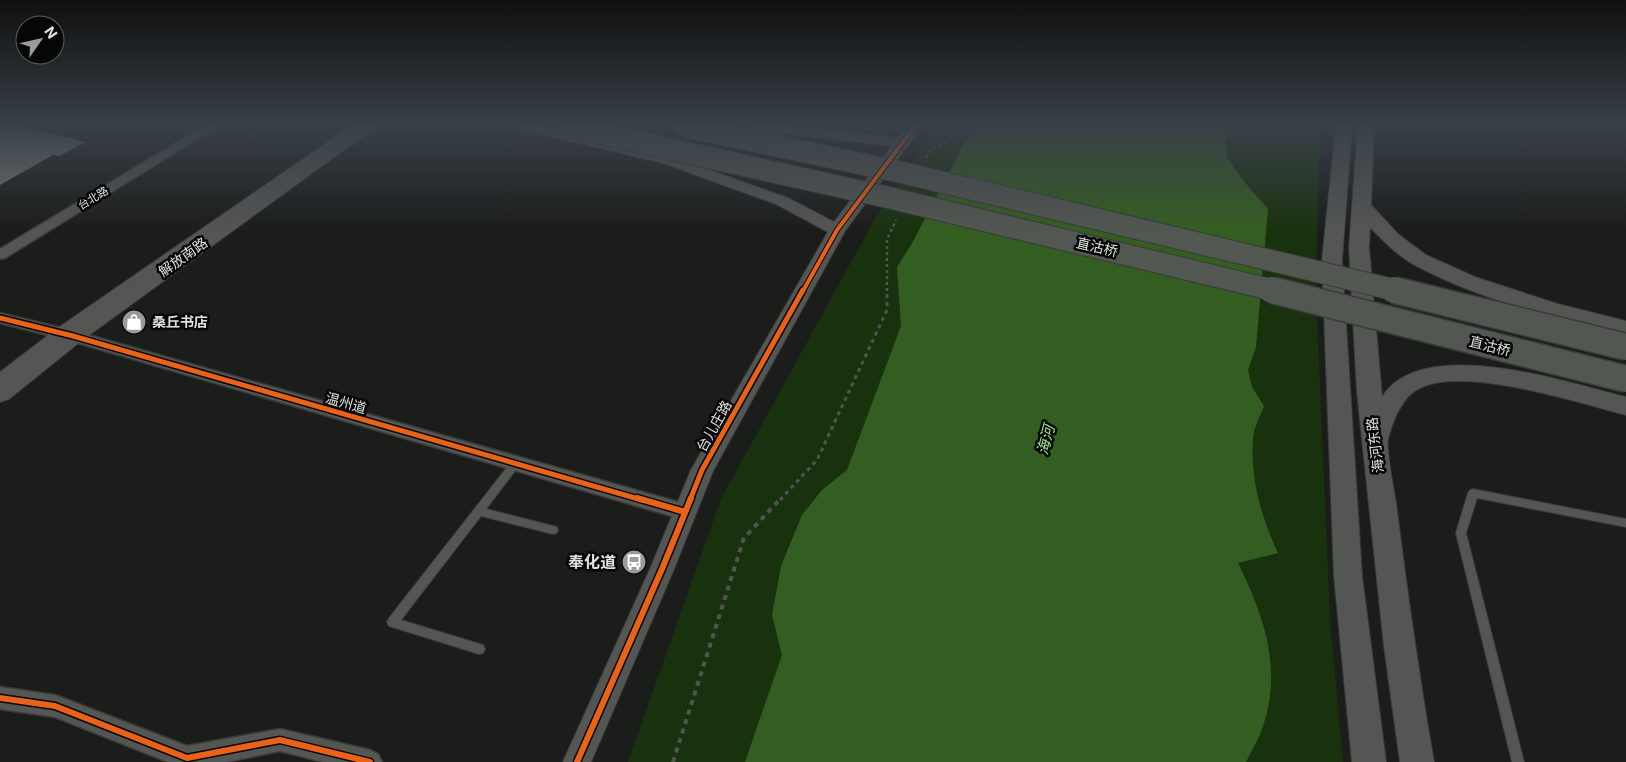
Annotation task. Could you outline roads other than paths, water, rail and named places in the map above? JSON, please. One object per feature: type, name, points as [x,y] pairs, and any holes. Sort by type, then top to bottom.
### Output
[{"type":"main road","name":"解放南路","points":[[0,393],[65,334],[317,162]]},
{"type":"main road","name":"直沽桥","points":[[727,162],[1157,261],[1626,379]]},
{"type":"main road","name":"直沽桥","points":[[851,162],[1130,226],[1626,347]]},
{"type":"main road","points":[[1341,162],[1332,260],[1348,576],[1369,762]]},
{"type":"main road","name":"海河东路","points":[[1364,162],[1359,247],[1369,392],[1399,646],[1417,762]]},
{"type":"main road","points":[[1361,206],[1391,238],[1419,259],[1468,282],[1553,310],[1626,328]]},
{"type":"main road","points":[[1375,443],[1388,405],[1399,392],[1412,381],[1440,373],[1456,371],[1489,375],[1626,406]]},
{"type":"street","name":"台北路","points":[[0,255],[154,162]]},
{"type":"street","points":[[672,162],[782,201],[838,230]]},
{"type":"street","name":"台儿庄路","points":[[577,762],[662,569],[702,470],[838,230],[889,162]]},
{"type":"street","name":"温州道","points":[[0,318],[65,334],[685,512]]},
{"type":"street","points":[[0,698],[55,706],[187,758],[280,740],[370,762]]},
{"type":"lane","name":"解放南路","points":[[0,377],[65,334],[305,162]]},
{"type":"lane","points":[[480,649],[393,622],[514,464]]},
{"type":"lane","points":[[1518,762],[1461,533],[1473,493],[1626,523]]},
{"type":"lane","points":[[479,511],[554,530]]},
{"type":"water","name":"海河","points":[[955,162],[1230,162],[1268,209],[1256,347],[1248,370],[1252,387],[1264,406],[1254,432],[1254,478],[1266,525],[1278,553],[1238,563],[1262,621],[1270,661],[1271,681],[1269,702],[1262,728],[1246,762],[745,762],[782,655],[772,615],[781,566],[802,515],[822,490],[847,470],[901,326],[897,267],[911,245]]},
{"type":"place","name":"桑丘书店","points":[[134,322]]},
{"type":"place","name":"奉化道","points":[[634,562]]}]
